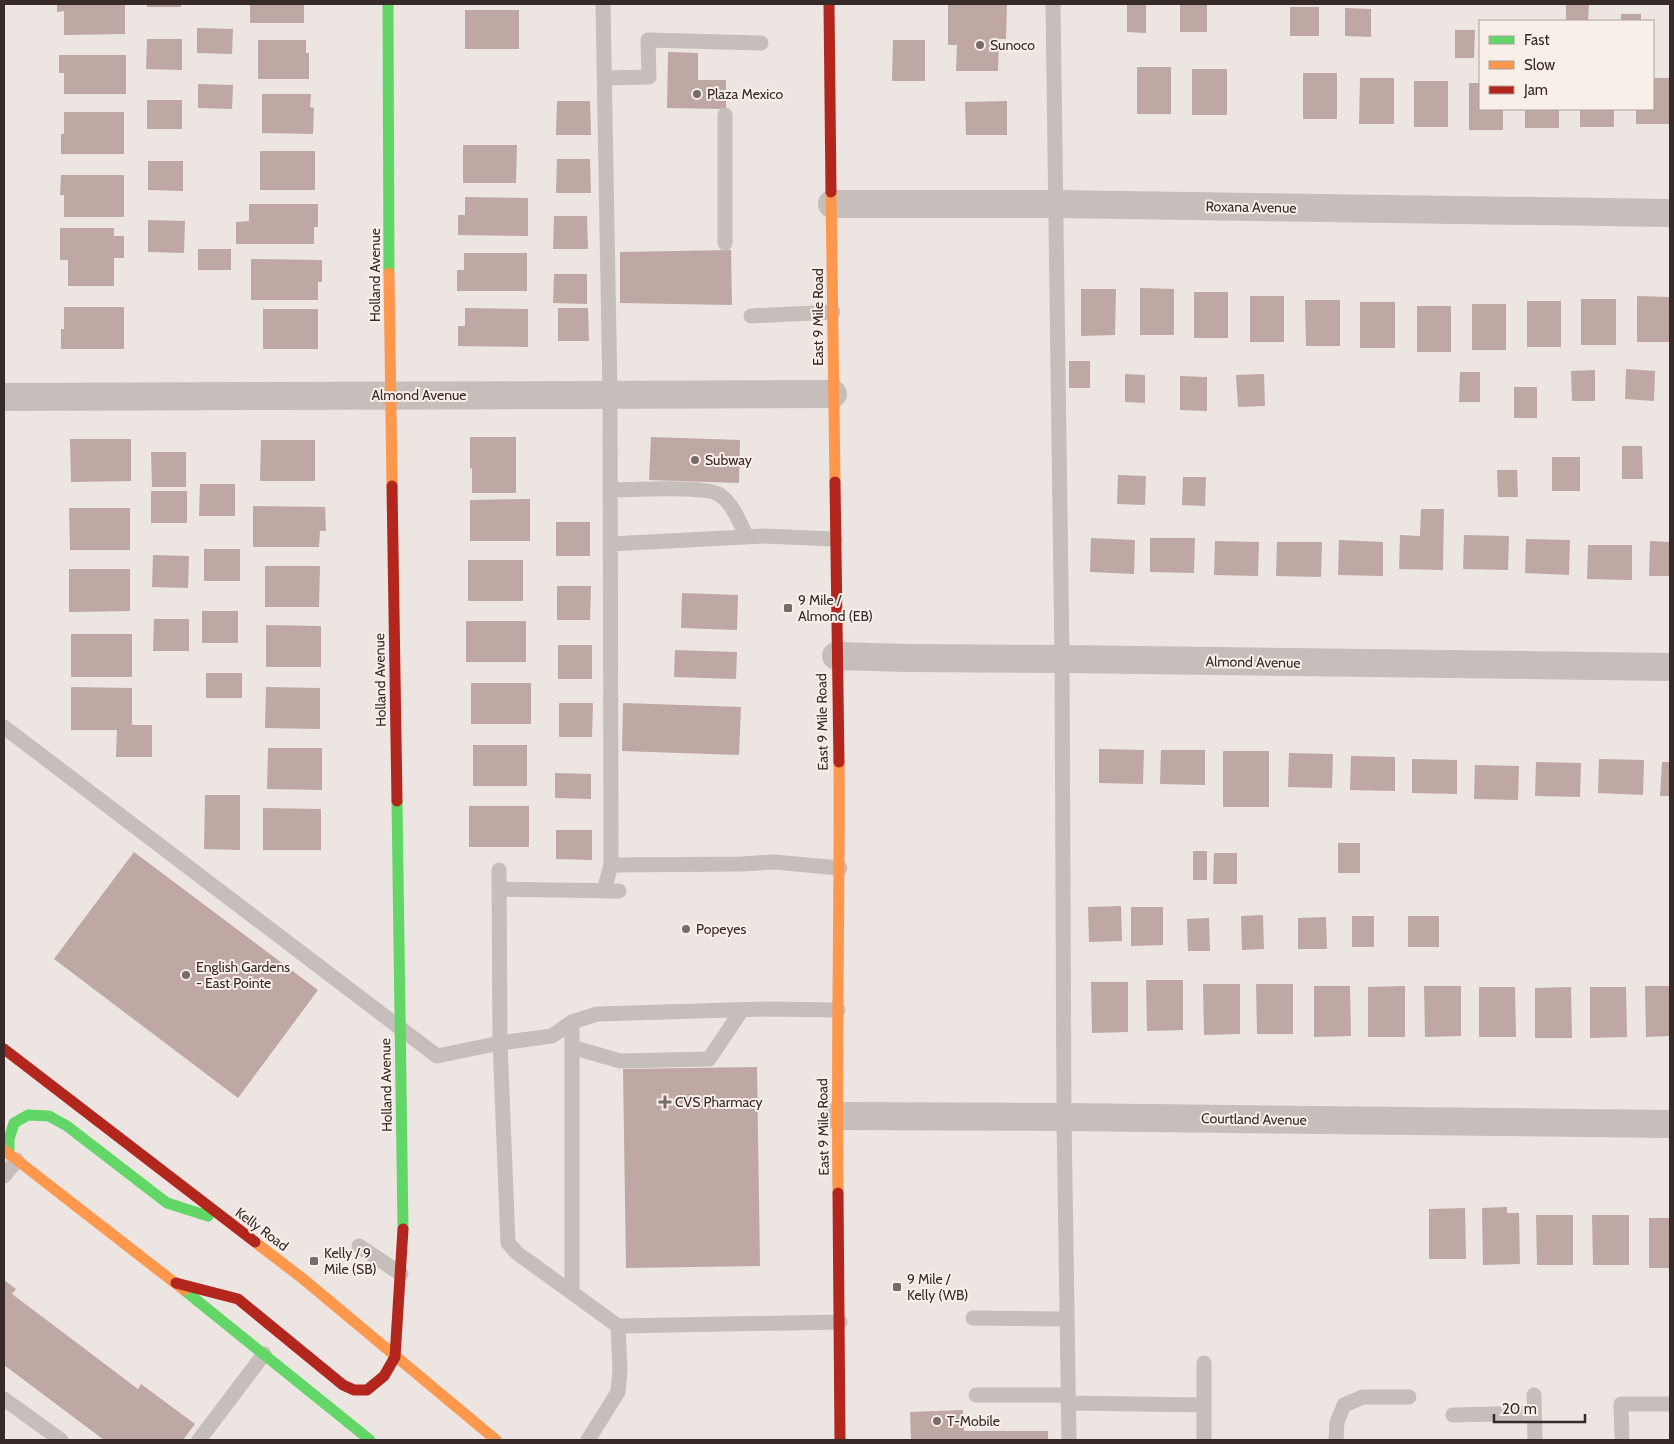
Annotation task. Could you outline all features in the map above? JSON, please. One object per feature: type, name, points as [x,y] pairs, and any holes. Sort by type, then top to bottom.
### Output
[{"type":"street","name":"Holland Avenue","points":[[388,4],[391,395],[403,1231],[395,1356]]},
{"type":"street","name":"East 9 Mile Road","points":[[829,4],[840,868],[837,1116],[840,1440]]},
{"type":"street","name":"Roxana Avenue","points":[[832,204],[1055,204],[1670,213]]},
{"type":"street","name":"Almond Avenue","points":[[4,398],[833,394]]},
{"type":"street","name":"Almond Avenue","points":[[836,656],[1670,667]]},
{"type":"street","name":"Kelly Road","points":[[4,1049],[302,1278],[496,1440]]},
{"type":"street","points":[[229,1223],[168,1202],[67,1126],[49,1116],[28,1115],[14,1123],[9,1139],[10,1155],[176,1283],[370,1440]]},
{"type":"street","name":"Courtland Avenue","points":[[837,1116],[1064,1116],[1670,1124]]},
{"type":"street","points":[[176,1283],[238,1299],[328,1374],[343,1385],[354,1390],[367,1390],[377,1382],[384,1376],[395,1356]]},
{"type":"lane","points":[[499,889],[611,891],[610,395],[614,317],[612,151],[604,78],[603,4]]},
{"type":"lane","points":[[1053,4],[1062,659],[1064,1116],[1069,1440]]},
{"type":"lane","points":[[604,78],[649,77],[648,40],[761,43]]},
{"type":"lane","points":[[725,115],[725,243]]},
{"type":"lane","points":[[751,316],[833,312]]},
{"type":"lane","points":[[610,490],[702,490],[719,494],[732,506],[747,537]]},
{"type":"lane","points":[[610,544],[764,536],[835,539]]},
{"type":"lane","points":[[4,727],[437,1056],[552,1036],[572,1022],[597,1014],[742,1010],[838,1010]]},
{"type":"lane","points":[[611,865],[774,862],[840,868]]},
{"type":"lane","points":[[499,870],[500,1044],[508,1243],[517,1253],[618,1326],[840,1322]]},
{"type":"lane","points":[[572,1047],[620,1061],[709,1059],[742,1010]]},
{"type":"lane","points":[[572,1022],[572,1292]]},
{"type":"lane","points":[[4,1176],[10,1155]]},
{"type":"lane","points":[[359,1246],[400,1274]]},
{"type":"lane","points":[[973,1318],[1067,1319]]},
{"type":"lane","points":[[588,1440],[618,1392],[620,1370],[618,1326]]},
{"type":"lane","points":[[199,1440],[264,1354]]},
{"type":"lane","points":[[1204,1364],[1204,1440]]},
{"type":"lane","points":[[1534,1395],[1535,1440]]},
{"type":"lane","points":[[976,1396],[1204,1405]]},
{"type":"lane","points":[[1336,1440],[1337,1422],[1344,1405],[1363,1397],[1409,1397]]},
{"type":"lane","points":[[4,1399],[61,1440]]},
{"type":"lane","points":[[1622,1440],[1621,1404],[1670,1404]]},
{"type":"lane","points":[[1453,1415],[1534,1413]]},
{"type":"building","points":[[57,4],[125,4],[125,34],[64,35],[64,11],[57,12]]},
{"type":"building","points":[[147,4],[181,4],[181,7],[147,7]]},
{"type":"building","points":[[250,4],[304,4],[304,23],[250,23]]},
{"type":"building","points":[[948,4],[1007,4],[1006,39],[999,39],[998,71],[956,71],[957,45],[948,45]]},
{"type":"building","points":[[1127,4],[1146,4],[1146,33],[1127,32]]},
{"type":"building","points":[[1180,4],[1207,4],[1207,32],[1180,32]]},
{"type":"building","points":[[1566,4],[1589,4],[1588,20],[1566,20]]},
{"type":"building","points":[[1290,7],[1319,7],[1319,36],[1290,36]]},
{"type":"building","points":[[1345,8],[1371,9],[1371,37],[1345,36]]},
{"type":"building","points":[[465,10],[519,10],[519,49],[465,49]]},
{"type":"building","points":[[1621,14],[1641,14],[1641,20],[1621,20]]},
{"type":"building","points":[[197,28],[233,29],[232,54],[197,53]]},
{"type":"building","points":[[1455,30],[1475,30],[1474,58],[1455,58]]},
{"type":"building","points":[[147,39],[182,39],[182,70],[146,69]]},
{"type":"building","points":[[258,40],[306,40],[306,53],[309,53],[309,79],[258,79]]},
{"type":"building","points":[[893,40],[925,40],[925,81],[892,81]]},
{"type":"building","name":"Plaza Mexico","points":[[668,52],[698,53],[698,80],[726,80],[726,109],[667,108]]},
{"type":"building","points":[[59,55],[126,55],[126,94],[64,94],[64,73],[59,73]]},
{"type":"building","points":[[1137,67],[1171,67],[1171,114],[1137,114]]},
{"type":"building","points":[[1192,69],[1227,69],[1227,115],[1192,115]]},
{"type":"building","points":[[1303,73],[1337,73],[1337,119],[1303,119]]},
{"type":"building","points":[[1360,78],[1394,78],[1394,124],[1359,124]]},
{"type":"building","points":[[1654,78],[1670,78],[1670,124],[1636,124],[1636,110],[1654,110]]},
{"type":"building","points":[[1414,81],[1448,81],[1448,127],[1414,127]]},
{"type":"building","points":[[1469,83],[1479,83],[1479,110],[1503,110],[1503,130],[1469,130]]},
{"type":"building","points":[[198,84],[233,85],[232,109],[198,108]]},
{"type":"building","points":[[262,94],[311,94],[310,107],[314,108],[313,134],[262,133]]},
{"type":"building","points":[[147,100],[182,100],[182,129],[147,129]]},
{"type":"building","points":[[557,101],[590,101],[591,135],[556,135]]},
{"type":"building","points":[[1007,101],[1007,135],[966,135],[965,102]]},
{"type":"building","points":[[1525,110],[1559,110],[1559,128],[1525,128]]},
{"type":"building","points":[[1580,110],[1614,110],[1614,127],[1580,127]]},
{"type":"building","points":[[64,112],[124,112],[124,154],[61,154],[61,134],[64,134]]},
{"type":"building","points":[[463,145],[517,145],[516,183],[463,183]]},
{"type":"building","points":[[260,151],[315,151],[315,190],[260,190]]},
{"type":"building","points":[[557,159],[590,159],[591,193],[556,193]]},
{"type":"building","points":[[148,161],[183,161],[183,191],[148,190]]},
{"type":"building","points":[[61,175],[124,175],[124,217],[64,217],[64,195],[60,195]]},
{"type":"building","points":[[465,197],[528,198],[528,236],[458,235],[458,215],[465,215]]},
{"type":"building","points":[[249,204],[318,204],[318,227],[314,227],[314,244],[236,244],[236,222],[249,221]]},
{"type":"building","points":[[554,216],[587,216],[588,249],[553,249]]},
{"type":"building","points":[[148,220],[185,221],[184,253],[148,252]]},
{"type":"building","points":[[60,228],[114,228],[114,236],[124,236],[124,258],[114,258],[114,286],[68,286],[68,260],[60,260]]},
{"type":"building","points":[[198,249],[231,249],[231,270],[198,270]]},
{"type":"building","points":[[731,250],[732,305],[620,303],[620,252]]},
{"type":"building","points":[[464,253],[527,253],[527,291],[457,291],[457,270],[464,270]]},
{"type":"building","points":[[251,259],[322,260],[322,282],[318,282],[318,300],[251,300]]},
{"type":"building","points":[[554,274],[587,274],[587,304],[553,303]]},
{"type":"building","points":[[1140,288],[1174,289],[1174,335],[1140,335]]},
{"type":"building","points":[[1081,289],[1116,289],[1115,335],[1081,336]]},
{"type":"building","points":[[1194,292],[1228,292],[1228,338],[1194,338]]},
{"type":"building","points":[[1250,296],[1284,296],[1284,342],[1250,342]]},
{"type":"building","points":[[1637,296],[1670,297],[1670,342],[1637,342]]},
{"type":"building","points":[[1581,299],[1616,299],[1616,345],[1581,345]]},
{"type":"building","points":[[1305,300],[1340,300],[1340,346],[1306,346]]},
{"type":"building","points":[[1527,301],[1561,301],[1561,347],[1527,347]]},
{"type":"building","points":[[1360,302],[1395,302],[1395,348],[1360,348]]},
{"type":"building","points":[[1472,304],[1506,304],[1506,350],[1472,350]]},
{"type":"building","points":[[1417,306],[1451,306],[1451,352],[1417,352]]},
{"type":"building","points":[[64,307],[124,307],[124,349],[61,349],[61,329],[64,329]]},
{"type":"building","points":[[465,308],[528,309],[528,347],[458,346],[458,326],[465,326]]},
{"type":"building","points":[[558,308],[588,308],[589,341],[558,341]]},
{"type":"building","points":[[263,309],[318,309],[318,349],[263,349]]},
{"type":"building","points":[[1069,361],[1090,361],[1090,388],[1069,388]]},
{"type":"building","points":[[1626,369],[1655,371],[1654,401],[1625,399]]},
{"type":"building","points":[[1595,370],[1595,401],[1572,401],[1571,371]]},
{"type":"building","points":[[1460,372],[1480,372],[1480,402],[1459,402]]},
{"type":"building","points":[[1125,374],[1145,375],[1145,403],[1125,402]]},
{"type":"building","points":[[1264,374],[1265,406],[1238,407],[1236,375]]},
{"type":"building","points":[[1180,376],[1207,377],[1207,411],[1180,410]]},
{"type":"building","points":[[1514,387],[1537,387],[1537,418],[1514,418]]},
{"type":"building","points":[[470,437],[516,437],[516,493],[472,493]]},
{"type":"building","name":"Subway","points":[[651,437],[740,440],[739,483],[649,480]]},
{"type":"building","points":[[70,439],[131,439],[131,481],[71,482]]},
{"type":"building","points":[[261,440],[315,440],[315,481],[260,481]]},
{"type":"building","points":[[1622,446],[1642,446],[1643,479],[1622,479]]},
{"type":"building","points":[[151,452],[186,452],[186,487],[152,487]]},
{"type":"building","points":[[1552,457],[1580,457],[1580,491],[1552,491]]},
{"type":"building","points":[[1497,470],[1517,470],[1518,497],[1498,497]]},
{"type":"building","points":[[1118,475],[1146,476],[1145,505],[1117,504]]},
{"type":"building","points":[[1183,477],[1206,477],[1205,506],[1182,505]]},
{"type":"building","points":[[200,484],[235,484],[235,516],[199,516]]},
{"type":"building","points":[[151,491],[187,491],[187,523],[151,523]]},
{"type":"building","points":[[530,499],[530,541],[470,541],[470,500]]},
{"type":"building","points":[[253,506],[325,507],[326,531],[320,531],[319,547],[253,547]]},
{"type":"building","points":[[69,508],[130,508],[130,550],[70,550]]},
{"type":"building","points":[[1421,509],[1444,509],[1443,570],[1399,569],[1400,535],[1420,536]]},
{"type":"building","points":[[556,522],[590,522],[590,556],[556,556]]},
{"type":"building","points":[[1464,535],[1509,536],[1508,570],[1463,569]]},
{"type":"building","points":[[1091,538],[1135,540],[1134,574],[1090,572]]},
{"type":"building","points":[[1150,538],[1195,538],[1194,573],[1150,572]]},
{"type":"building","points":[[1526,539],[1570,540],[1569,575],[1525,573]]},
{"type":"building","points":[[1339,540],[1383,542],[1383,576],[1338,575]]},
{"type":"building","points":[[1215,541],[1259,542],[1258,576],[1214,575]]},
{"type":"building","points":[[1650,541],[1670,542],[1670,576],[1649,576]]},
{"type":"building","points":[[1277,542],[1322,542],[1321,577],[1276,576]]},
{"type":"building","points":[[1588,545],[1632,545],[1632,580],[1587,579]]},
{"type":"building","points":[[204,549],[240,549],[240,581],[204,581]]},
{"type":"building","points":[[153,555],[189,556],[188,588],[152,587]]},
{"type":"building","points":[[468,560],[523,560],[523,601],[468,601]]},
{"type":"building","points":[[265,566],[320,566],[319,607],[265,607]]},
{"type":"building","points":[[69,569],[130,569],[130,611],[69,612]]},
{"type":"building","points":[[557,586],[591,586],[590,620],[557,620]]},
{"type":"building","points":[[682,593],[738,595],[737,630],[681,628]]},
{"type":"building","points":[[202,611],[238,611],[238,643],[202,643]]},
{"type":"building","points":[[154,619],[189,619],[189,651],[153,651]]},
{"type":"building","points":[[466,621],[526,621],[526,662],[466,662]]},
{"type":"building","points":[[266,625],[321,626],[321,667],[266,667]]},
{"type":"building","points":[[71,634],[132,634],[132,677],[71,677]]},
{"type":"building","points":[[558,645],[592,645],[592,679],[558,679]]},
{"type":"building","points":[[675,650],[737,652],[736,679],[674,677]]},
{"type":"building","points":[[206,673],[242,673],[242,698],[206,698]]},
{"type":"building","points":[[471,683],[531,683],[531,724],[471,724]]},
{"type":"building","points":[[71,687],[132,688],[132,725],[152,725],[152,757],[116,757],[117,730],[71,730]]},
{"type":"building","points":[[266,687],[320,688],[320,729],[265,728]]},
{"type":"building","points":[[559,703],[593,703],[592,737],[559,737]]},
{"type":"building","points":[[623,703],[741,707],[739,755],[622,751]]},
{"type":"building","points":[[473,745],[527,745],[527,786],[473,786]]},
{"type":"building","points":[[268,748],[322,748],[322,790],[267,789]]},
{"type":"building","points":[[1099,749],[1144,750],[1143,784],[1099,783]]},
{"type":"building","points":[[1161,750],[1205,750],[1205,785],[1160,784]]},
{"type":"building","points":[[1223,751],[1269,751],[1269,807],[1223,807]]},
{"type":"building","points":[[1289,753],[1333,754],[1332,788],[1288,787]]},
{"type":"building","points":[[1351,756],[1395,757],[1395,791],[1350,790]]},
{"type":"building","points":[[1412,759],[1457,760],[1457,794],[1412,793]]},
{"type":"building","points":[[1599,759],[1644,760],[1643,795],[1598,793]]},
{"type":"building","points":[[1536,762],[1581,763],[1580,797],[1535,796]]},
{"type":"building","points":[[1662,762],[1670,762],[1670,796],[1660,796]]},
{"type":"building","points":[[1475,765],[1519,766],[1518,800],[1474,799]]},
{"type":"building","points":[[555,773],[591,774],[591,799],[555,798]]},
{"type":"building","points":[[205,795],[240,795],[240,850],[204,849]]},
{"type":"building","points":[[469,806],[529,806],[529,847],[469,847]]},
{"type":"building","points":[[263,808],[321,809],[321,850],[263,850]]},
{"type":"building","points":[[556,830],[592,830],[592,860],[556,859]]},
{"type":"building","points":[[1338,843],[1360,843],[1360,873],[1338,873]]},
{"type":"building","points":[[1193,851],[1207,851],[1207,880],[1193,880]]},
{"type":"building","name":"English Gardens - East Pointe","points":[[134,852],[318,990],[238,1098],[54,959]]},
{"type":"building","points":[[1214,853],[1237,853],[1237,884],[1213,884]]},
{"type":"building","points":[[1121,906],[1122,941],[1089,942],[1088,907]]},
{"type":"building","points":[[1131,907],[1163,907],[1163,945],[1131,946]]},
{"type":"building","points":[[1263,915],[1264,949],[1242,950],[1241,916]]},
{"type":"building","points":[[1352,916],[1374,916],[1374,947],[1352,947]]},
{"type":"building","points":[[1408,916],[1439,916],[1439,947],[1408,947]]},
{"type":"building","points":[[1326,917],[1327,949],[1298,949],[1298,918]]},
{"type":"building","points":[[1209,918],[1210,951],[1188,951],[1187,919]]},
{"type":"building","points":[[1146,980],[1183,980],[1183,1030],[1147,1031]]},
{"type":"building","points":[[1091,982],[1128,982],[1128,1032],[1092,1033]]},
{"type":"building","points":[[1203,984],[1240,984],[1240,1034],[1204,1035]]},
{"type":"building","points":[[1256,984],[1293,984],[1293,1034],[1257,1034]]},
{"type":"building","points":[[1314,986],[1350,986],[1351,1036],[1314,1037]]},
{"type":"building","points":[[1405,986],[1405,1037],[1368,1037],[1368,987]]},
{"type":"building","points":[[1424,986],[1461,986],[1461,1036],[1425,1037]]},
{"type":"building","points":[[1645,986],[1670,986],[1670,1036],[1646,1037]]},
{"type":"building","points":[[1479,987],[1515,987],[1516,1037],[1479,1037]]},
{"type":"building","points":[[1571,987],[1572,1038],[1535,1038],[1535,988]]},
{"type":"building","points":[[1590,987],[1626,987],[1627,1037],[1590,1038]]},
{"type":"building","name":"CVS Pharmacy","points":[[757,1067],[760,1266],[626,1268],[623,1069]]},
{"type":"building","points":[[1507,1207],[1507,1213],[1519,1213],[1520,1264],[1483,1265],[1482,1208]]},
{"type":"building","points":[[1465,1208],[1466,1259],[1429,1259],[1429,1209]]},
{"type":"building","points":[[1536,1215],[1573,1215],[1573,1265],[1537,1265]]},
{"type":"building","points":[[1592,1215],[1629,1215],[1629,1265],[1593,1265]]},
{"type":"building","points":[[1649,1218],[1670,1218],[1670,1268],[1649,1268]]},
{"type":"building","points":[[4,1280],[16,1289],[12,1294],[138,1389],[141,1384],[195,1424],[183,1440],[104,1440],[4,1365]]},
{"type":"building","name":"T-Mobile","points":[[963,1410],[964,1431],[1048,1431],[1048,1440],[911,1440],[910,1412]]},
{"type":"traffic: fast","points":[[388,4],[389,273]]},
{"type":"traffic: fast","points":[[397,801],[403,1229]]},
{"type":"traffic: fast","points":[[9,1154],[9,1139],[14,1123],[28,1115],[49,1116],[67,1126],[167,1203],[208,1216]]},
{"type":"traffic: fast","points":[[184,1290],[370,1440]]},
{"type":"traffic: slow","points":[[831,192],[835,482]]},
{"type":"traffic: slow","points":[[389,273],[392,486]]},
{"type":"traffic: slow","points":[[838,1193],[839,762]]},
{"type":"traffic: slow","points":[[4,1150],[184,1290]]},
{"type":"traffic: slow","points":[[255,1242],[302,1278],[496,1440]]},
{"type":"traffic: jam","points":[[829,4],[831,192]]},
{"type":"traffic: jam","points":[[835,482],[839,762]]},
{"type":"traffic: jam","points":[[392,486],[397,801]]},
{"type":"traffic: jam","points":[[4,1049],[255,1242]]},
{"type":"traffic: jam","points":[[838,1193],[840,1440]]},
{"type":"traffic: jam","points":[[176,1283],[238,1299],[343,1385],[354,1390],[367,1390],[384,1376],[395,1357],[403,1229]]},
{"type":"place","name":"Sunoco","points":[[980,45]]},
{"type":"place","name":"Plaza Mexico","points":[[697,94]]},
{"type":"place","name":"Subway","points":[[695,460]]},
{"type":"place","name":"9 Mile / Almond (EB)","points":[[788,608]]},
{"type":"place","name":"Popeyes","points":[[686,929]]},
{"type":"place","name":"English Gardens - East Pointe","points":[[186,975]]},
{"type":"place","name":"CVS Pharmacy","points":[[665,1102]]},
{"type":"place","name":"Kelly / 9 Mile (SB)","points":[[314,1261]]},
{"type":"place","name":"9 Mile / Kelly (WB)","points":[[897,1287]]},
{"type":"place","name":"T-Mobile","points":[[937,1421]]}]
